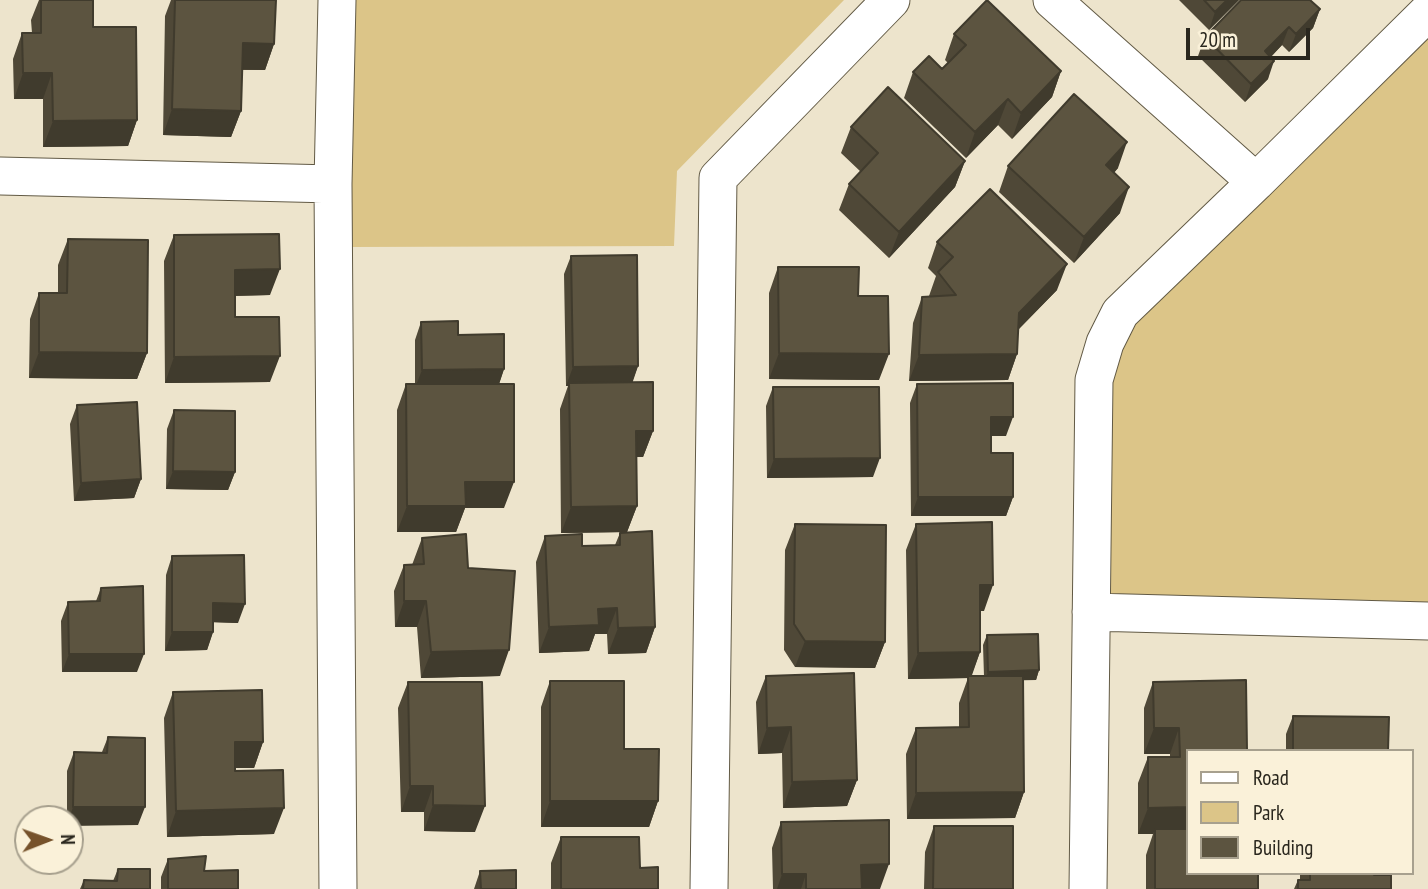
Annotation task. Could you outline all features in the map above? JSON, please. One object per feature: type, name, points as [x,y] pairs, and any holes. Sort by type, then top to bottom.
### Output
[{"type":"street","points":[[337,0],[333,184],[338,889]]},
{"type":"street","points":[[709,889],[718,178],[891,0]]},
{"type":"street","points":[[1052,0],[1256,181]]},
{"type":"street","points":[[1088,889],[1094,380],[1105,343],[1120,313],[1428,12]]},
{"type":"street","points":[[0,176],[333,184]]},
{"type":"street","points":[[1091,612],[1428,621]]},
{"type":"green space","points":[[355,0],[844,0],[677,171],[674,246],[350,247]]},
{"type":"green space","points":[[1428,23],[1428,611],[1099,605],[1102,381],[1126,319]]},
{"type":"building","points":[[41,0],[93,0],[93,27],[136,27],[137,120],[53,121],[52,73],[23,73],[22,33],[41,33]]},
{"type":"building","points":[[175,0],[276,0],[274,44],[243,43],[241,111],[172,109]]},
{"type":"building","points":[[987,0],[1061,71],[1021,113],[1008,99],[975,132],[913,72],[929,56],[942,69],[966,45],[954,34]]},
{"type":"building","points":[[1204,0],[1227,0],[1215,12]]},
{"type":"building","points":[[1241,0],[1310,0],[1320,9],[1296,34],[1289,27],[1265,51],[1274,61],[1251,84],[1205,37]]},
{"type":"building","points":[[888,87],[965,161],[899,232],[849,184],[878,153],[851,127]]},
{"type":"building","points":[[1074,94],[1127,142],[1106,165],[1129,187],[1084,237],[1008,166]]},
{"type":"building","points":[[990,189],[1067,264],[1019,313],[1017,354],[919,355],[922,297],[956,295],[938,272],[953,257],[937,242]]},
{"type":"building","points":[[279,234],[280,269],[235,270],[235,317],[279,317],[280,356],[174,357],[174,235]]},
{"type":"building","points":[[68,239],[148,240],[147,353],[39,352],[39,293],[67,293]]},
{"type":"building","points":[[637,255],[638,366],[573,367],[571,256]]},
{"type":"building","points":[[778,267],[859,267],[858,296],[888,296],[889,354],[779,353]]},
{"type":"building","points":[[458,321],[458,335],[504,334],[504,369],[422,370],[421,322]]},
{"type":"building","points":[[653,382],[653,431],[636,431],[637,506],[571,507],[569,383]]},
{"type":"building","points":[[1013,383],[1013,417],[991,417],[991,453],[1013,453],[1013,497],[918,497],[917,384]]},
{"type":"building","points":[[406,384],[514,384],[514,482],[465,482],[466,506],[407,506]]},
{"type":"building","points":[[773,387],[879,387],[880,458],[774,459]]},
{"type":"building","points":[[137,402],[141,479],[81,483],[77,405]]},
{"type":"building","points":[[174,410],[235,411],[235,472],[173,471]]},
{"type":"building","points":[[992,522],[993,585],[980,585],[980,652],[918,653],[916,524]]},
{"type":"building","points":[[795,524],[886,525],[885,642],[805,641],[794,624]]},
{"type":"building","points":[[652,531],[655,627],[618,628],[617,608],[598,609],[599,625],[549,627],[545,536],[582,534],[582,546],[620,545],[620,533]]},
{"type":"building","points":[[466,534],[468,568],[515,571],[509,650],[431,652],[426,601],[404,601],[404,565],[424,564],[422,538]]},
{"type":"building","points":[[244,555],[245,604],[213,603],[213,632],[172,632],[172,556]]},
{"type":"building","points":[[143,586],[144,654],[69,654],[68,602],[100,601],[101,588]]},
{"type":"building","points":[[1038,634],[1039,670],[988,672],[987,635]]},
{"type":"building","points":[[854,673],[857,780],[792,782],[791,727],[767,728],[766,676]]},
{"type":"building","points":[[968,676],[1023,676],[1024,792],[916,793],[916,728],[969,727]]},
{"type":"building","points":[[1246,680],[1247,749],[1186,749],[1186,807],[1148,808],[1148,757],[1180,757],[1179,728],[1154,728],[1153,682]]},
{"type":"building","points":[[550,681],[624,681],[624,749],[659,749],[658,801],[550,801]]},
{"type":"building","points":[[408,682],[482,682],[485,806],[433,805],[433,786],[410,786]]},
{"type":"building","points":[[262,690],[263,742],[235,742],[235,771],[283,770],[284,808],[176,811],[173,692]]},
{"type":"building","points":[[1293,716],[1389,717],[1388,749],[1293,749]]},
{"type":"building","points":[[108,737],[145,738],[145,807],[73,805],[74,752],[107,753]]},
{"type":"building","points":[[889,820],[889,864],[861,865],[862,889],[806,889],[806,874],[782,874],[781,822]]},
{"type":"building","points":[[934,826],[1013,826],[1013,889],[933,889]]},
{"type":"building","points":[[1155,829],[1186,829],[1186,875],[1258,875],[1258,889],[1155,889]]},
{"type":"building","points":[[561,837],[639,837],[640,868],[658,867],[658,889],[561,889]]},
{"type":"building","points":[[206,856],[204,871],[238,870],[238,889],[168,889],[168,859]]},
{"type":"building","points":[[118,869],[150,869],[150,889],[83,889],[84,880],[117,881]]},
{"type":"building","points":[[516,870],[516,889],[481,889],[480,871]]},
{"type":"building","points":[[1310,875],[1391,875],[1391,889],[1298,889],[1298,880],[1310,880]]}]
